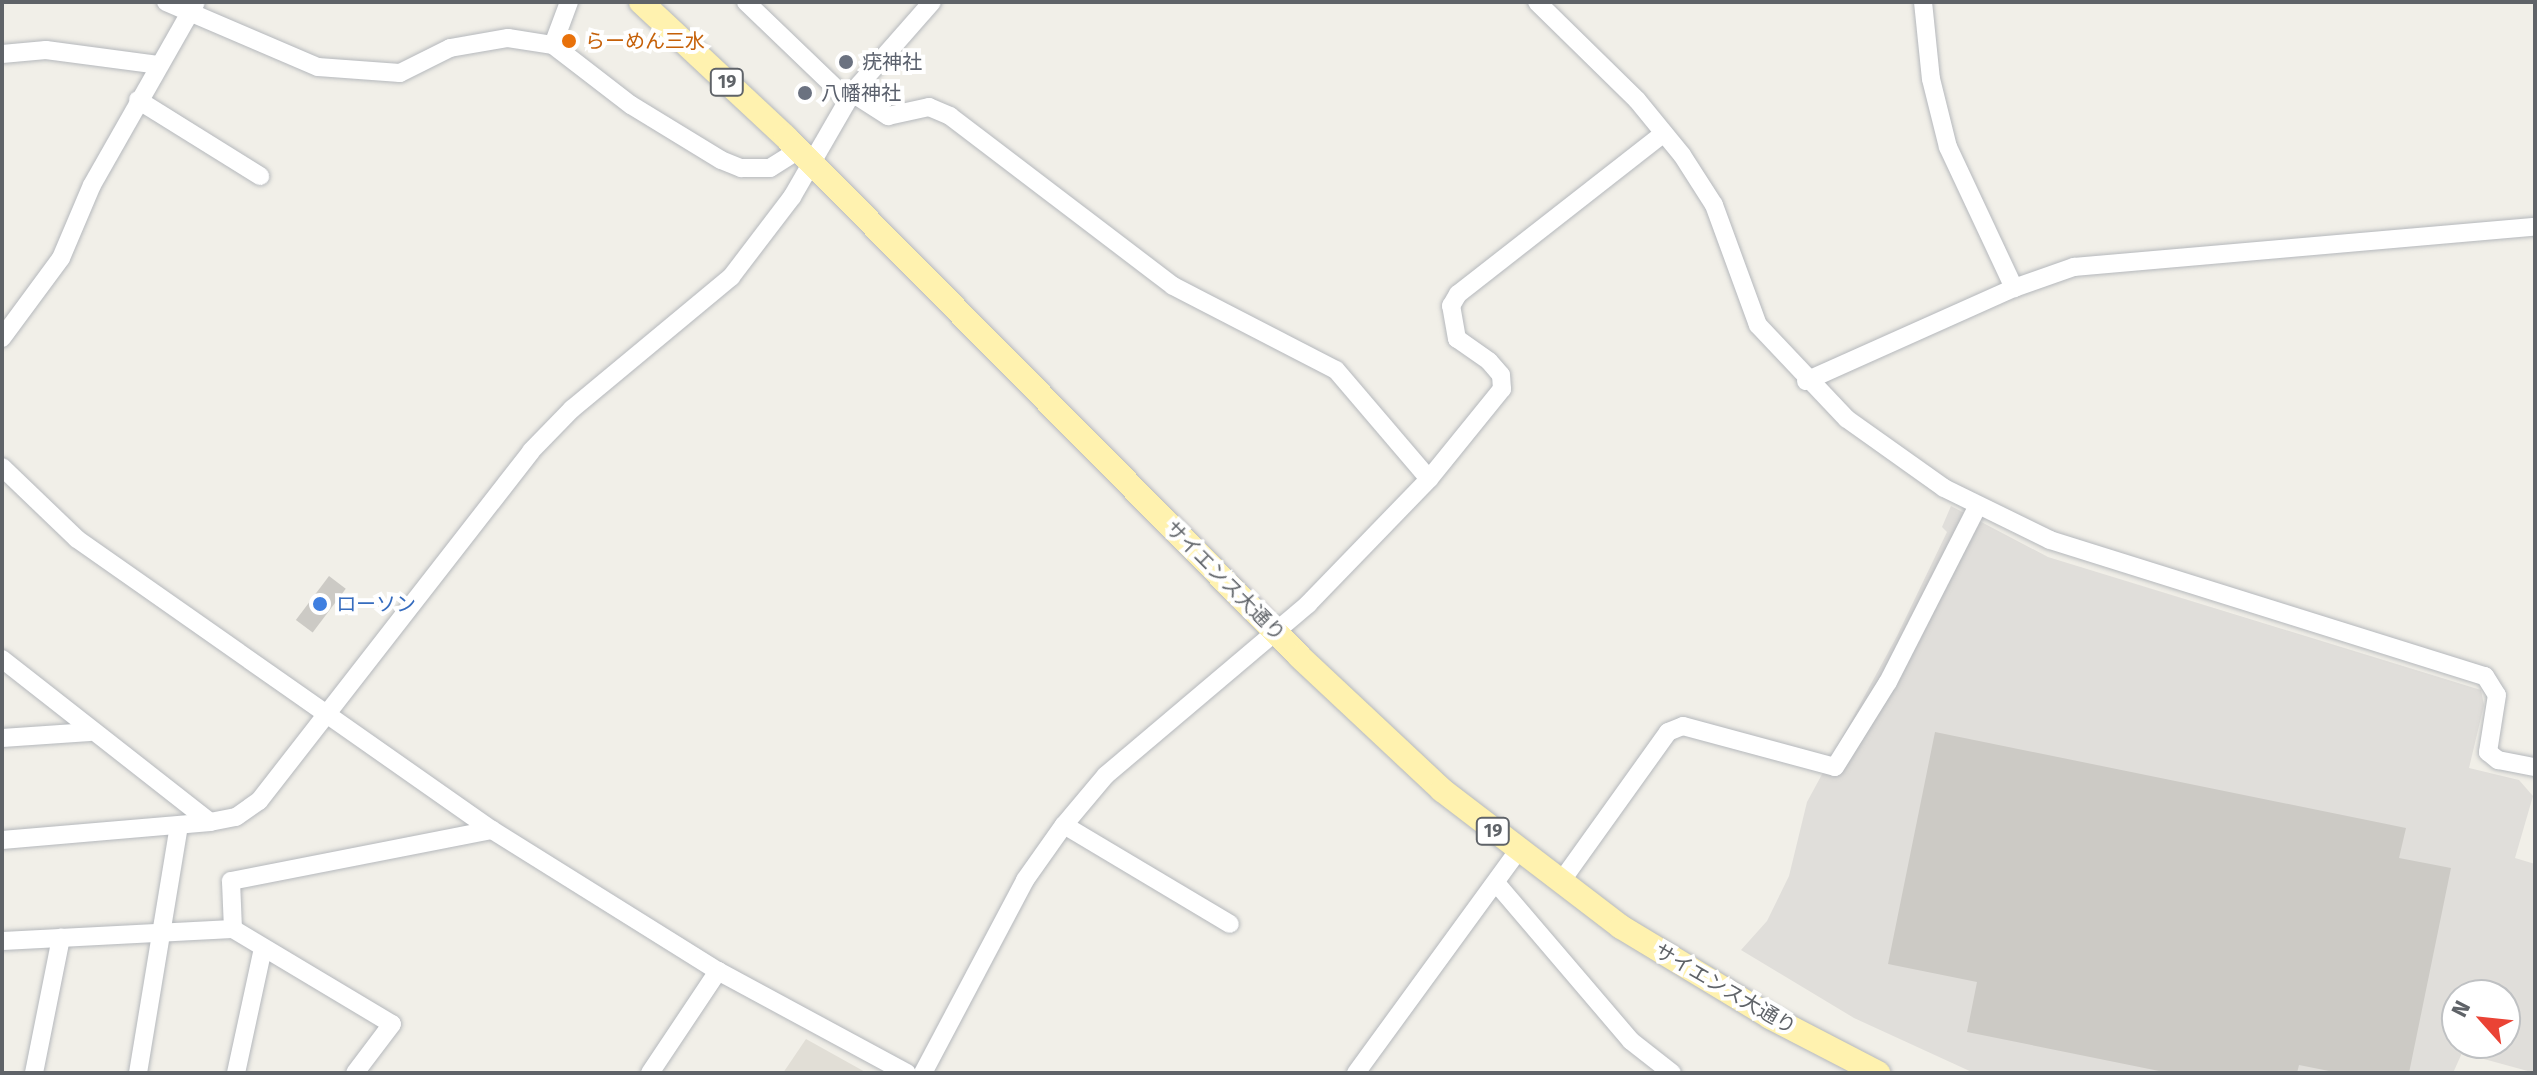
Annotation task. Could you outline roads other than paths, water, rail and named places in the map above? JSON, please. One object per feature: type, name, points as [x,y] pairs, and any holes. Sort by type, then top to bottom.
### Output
[{"type":"main road","name":"サイエンス大通り","points":[[641,2],[806,157],[1277,633],[1405,758],[1560,883],[1713,984],[1878,1073]]},
{"type":"street","points":[[166,2],[192,8],[305,64],[349,71],[400,73],[450,48],[508,38],[553,45],[631,105],[721,160],[741,168],[770,168],[806,157]]},
{"type":"street","points":[[553,45],[569,2]]},
{"type":"street","points":[[746,2],[850,96],[888,116],[929,107],[950,116],[1173,286],[1336,370],[1429,479]]},
{"type":"street","points":[[2,840],[210,822],[236,817],[259,801],[531,451],[572,409],[731,277],[806,157],[850,96],[932,2]]},
{"type":"street","points":[[1537,2],[1637,100],[1664,133],[1714,205],[1758,325],[1806,381],[1847,419],[1977,507],[2050,540],[2485,676],[2497,695],[2488,752],[2498,760],[2535,767]]},
{"type":"street","points":[[1923,2],[1931,79],[1948,147],[2014,288]]},
{"type":"street","points":[[2,338],[61,258],[138,100],[192,8]]},
{"type":"street","points":[[2,54],[46,50],[158,65]]},
{"type":"street","points":[[138,100],[260,176]]},
{"type":"street","points":[[923,1073],[1025,880],[1064,825],[1106,775],[1277,633],[1429,479],[1502,389],[1501,375],[1489,361],[1457,339],[1451,306],[1458,294],[1664,133]]},
{"type":"street","points":[[1806,381],[2014,288],[2074,267],[2535,227]]},
{"type":"street","points":[[2,467],[77,539],[325,716],[492,830],[718,971],[907,1073]]},
{"type":"street","points":[[1560,883],[1668,732],[1683,726],[1835,767],[1888,682],[1977,507]]},
{"type":"street","points":[[2,659],[90,732],[210,822]]},
{"type":"street","points":[[2,738],[90,732]]},
{"type":"street","points":[[1064,825],[1230,924]]},
{"type":"street","points":[[138,1073],[179,826]]},
{"type":"street","points":[[233,929],[231,881],[492,830]]},
{"type":"street","points":[[1356,1073],[1497,884],[1518,851]]},
{"type":"street","points":[[1497,884],[1622,1032],[1672,1073]]},
{"type":"street","points":[[2,941],[163,930],[233,929],[392,1024],[355,1073]]},
{"type":"street","points":[[34,1073],[61,938]]},
{"type":"street","points":[[236,1073],[263,948]]},
{"type":"street","points":[[650,1073],[718,971]]},
{"type":"place","name":"らーめん三水","points":[[569,41]]},
{"type":"place","name":"疣神社","points":[[846,62]]},
{"type":"place","name":"八幡神社","points":[[805,93]]},
{"type":"place","name":"ローソン","points":[[320,604]]}]
